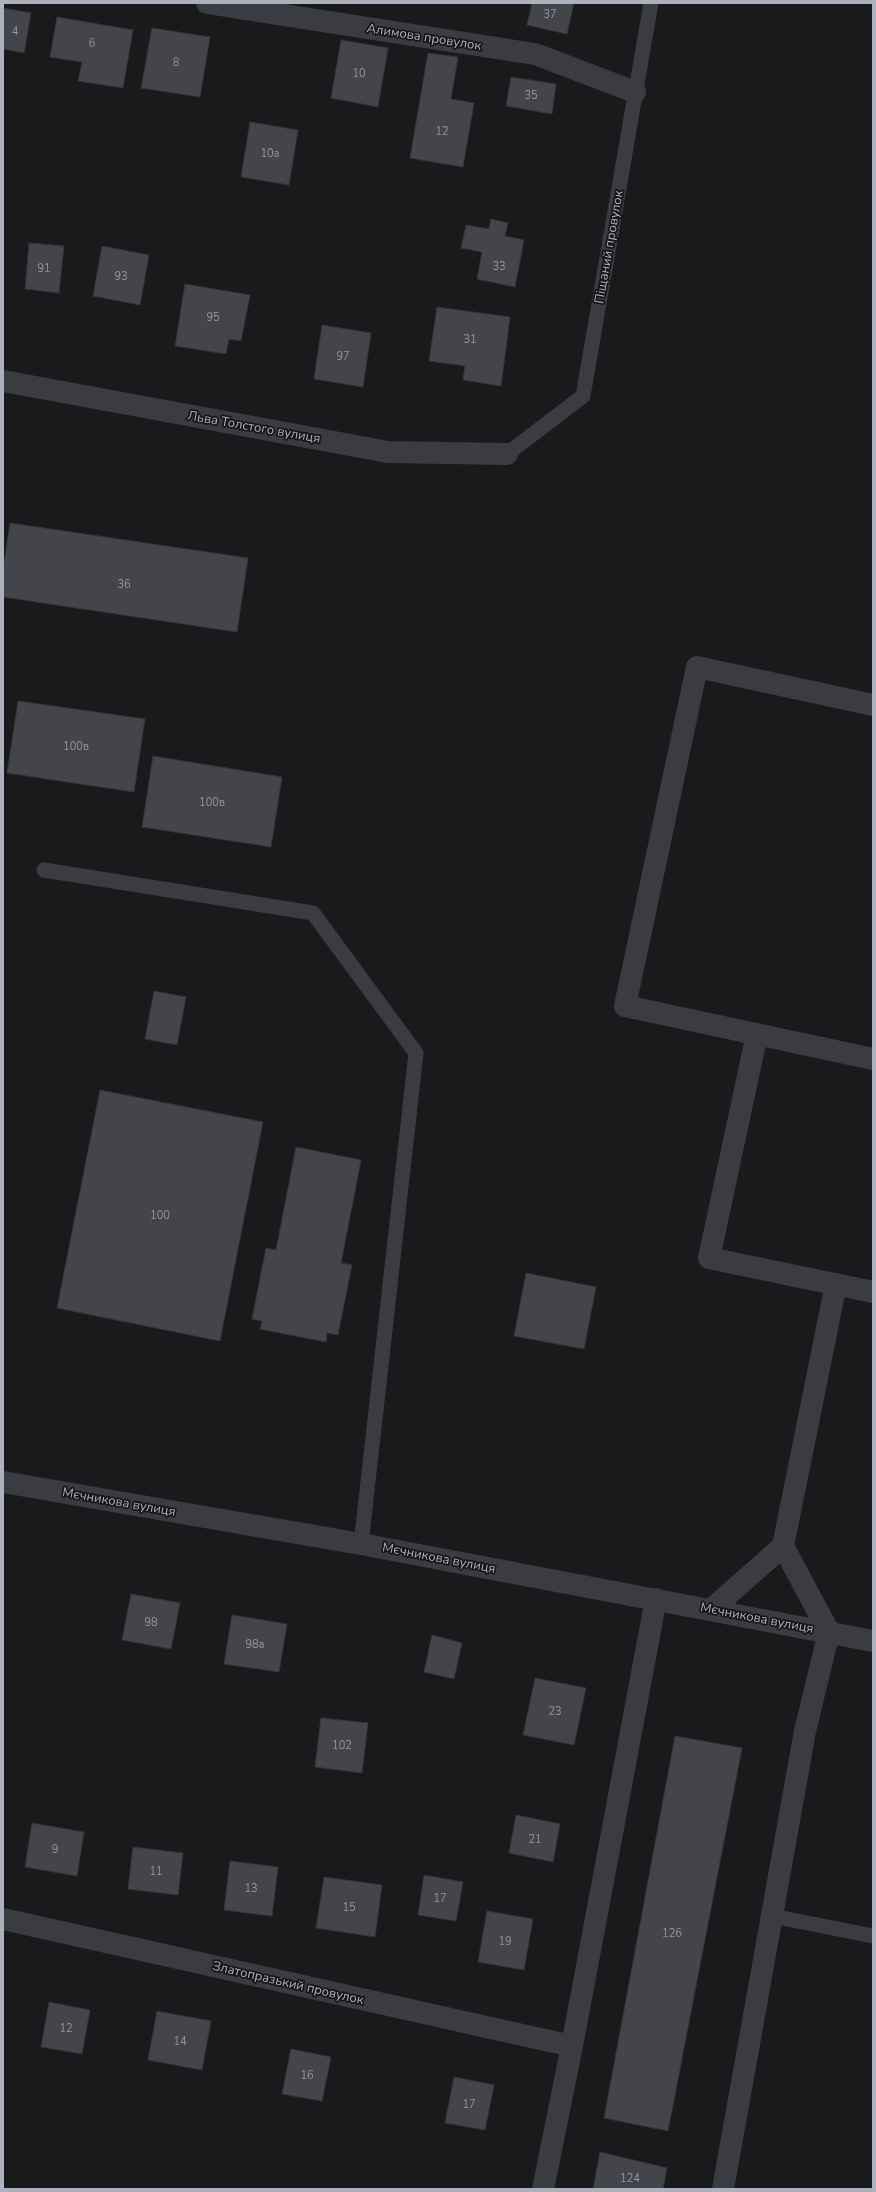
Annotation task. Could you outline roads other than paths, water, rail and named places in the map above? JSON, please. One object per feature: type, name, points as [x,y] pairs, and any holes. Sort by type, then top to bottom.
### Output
[{"type":"street","name":"Алимова провулок","points":[[206,3],[534,54],[635,92]]},
{"type":"street","name":"Льва Толстого вулиця","points":[[3,381],[388,452],[507,454]]},
{"type":"street","points":[[873,705],[698,667],[625,1006],[873,1059]]},
{"type":"street","points":[[757,1034],[710,1258],[873,1292]]},
{"type":"street","points":[[712,1609],[782,1546],[836,1284]]},
{"type":"street","name":"Мєчникова вулиця","points":[[3,1482],[361,1544],[712,1609],[873,1641]]},
{"type":"street","points":[[723,2189],[805,1731],[829,1632],[782,1546]]},
{"type":"street","points":[[543,2189],[572,2046],[656,1599]]},
{"type":"street","name":"Златопразький провулок","points":[[3,1919],[572,2046]]},
{"type":"lane","name":"Піщаний провулок","points":[[507,454],[584,396],[651,3]]},
{"type":"lane","points":[[44,870],[313,913],[416,1054],[361,1544]]},
{"type":"lane","points":[[772,1916],[873,1936]]}]
